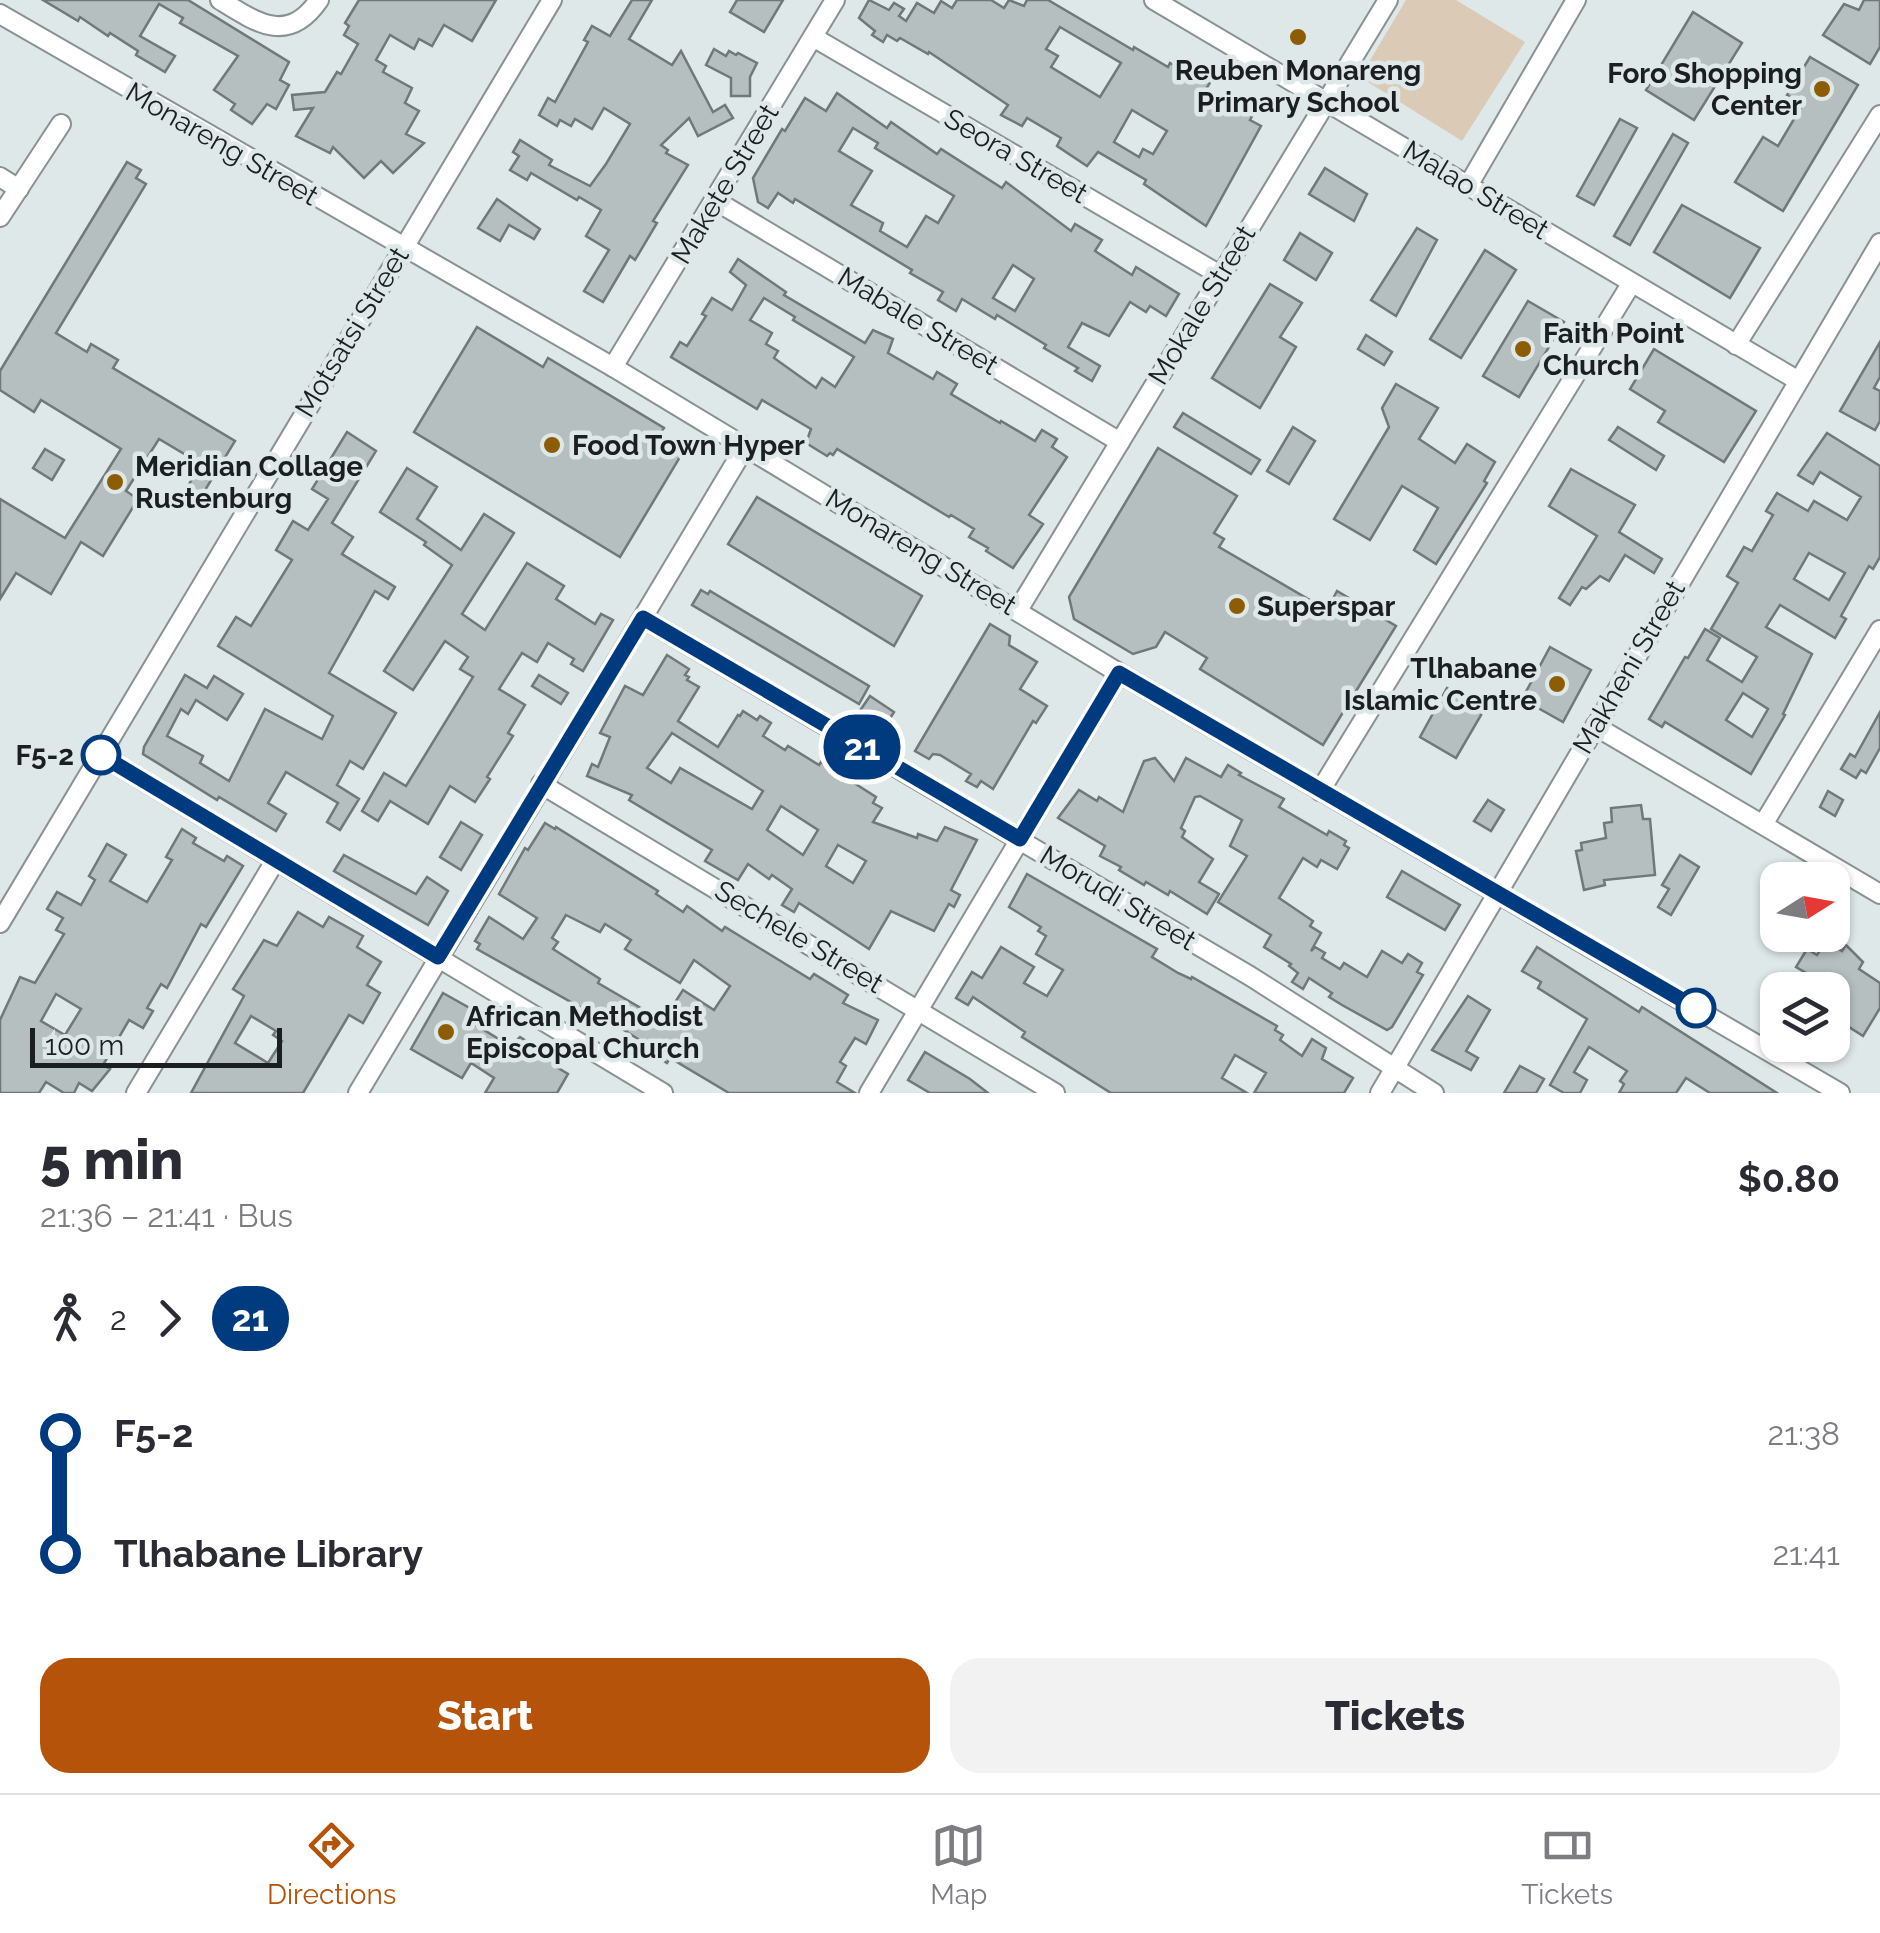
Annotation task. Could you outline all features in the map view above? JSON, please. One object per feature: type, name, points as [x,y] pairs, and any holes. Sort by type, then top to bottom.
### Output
[{"type":"street","points":[[220,0],[268,27],[297,22],[320,0]]},
{"type":"street","name":"Motsatsi Street","points":[[0,923],[552,0]]},
{"type":"street","name":"Makete Street","points":[[613,368],[835,0]]},
{"type":"street","name":"Malao Street","points":[[1154,0],[1797,380]]},
{"type":"street","name":"Mokale Street","points":[[1018,610],[1388,0]]},
{"type":"street","points":[[1468,184],[1576,0]]},
{"type":"street","name":"Monareng Street","points":[[0,14],[613,368],[1119,673],[1840,1093]]},
{"type":"street","name":"Seora Street","points":[[813,37],[1220,274]]},
{"type":"street","points":[[1736,345],[1880,115]]},
{"type":"street","points":[[0,217],[60,124]]},
{"type":"street","points":[[0,177],[19,188]]},
{"type":"street","name":"Mabale Street","points":[[716,201],[1120,442]]},
{"type":"street","name":"Makheni Street","points":[[1380,1093],[1880,242]]},
{"type":"street","points":[[1320,791],[1631,284]]},
{"type":"street","points":[[358,1093],[745,447]]},
{"type":"street","name":"Morudi Street","points":[[643,618],[1250,976],[1434,1093]]},
{"type":"street","points":[[1764,824],[1880,630]]},
{"type":"street","points":[[869,1093],[1119,673]]},
{"type":"street","points":[[1595,726],[1880,894]]},
{"type":"street","points":[[101,755],[663,1093]]},
{"type":"street","name":"Sechele Street","points":[[541,784],[1055,1093]]},
{"type":"street","points":[[136,1093],[275,861]]},
{"type":"shaded area","points":[[1406,0],[1456,0],[1525,42],[1462,141],[1360,77]]},
{"type":"building","points":[[43,0],[188,0],[289,62],[280,80],[289,85],[276,109],[267,104],[252,124],[231,110],[235,104],[214,90],[238,56],[180,23],[183,18],[159,4],[140,36],[175,56],[165,72],[110,33],[108,36],[80,17],[78,21]]},
{"type":"building","points":[[359,0],[496,0],[472,41],[444,25],[432,46],[419,39],[414,49],[390,35],[376,60],[386,66],[383,72],[412,88],[405,103],[419,111],[406,134],[424,143],[393,173],[381,161],[364,178],[333,147],[330,153],[296,136],[313,108],[294,110],[292,95],[325,92],[337,72],[341,74],[358,44],[344,35],[349,26],[345,23]]},
{"type":"building","points":[[632,0],[652,0],[629,39],[672,65],[681,51],[713,112],[725,105],[733,118],[698,136],[689,118],[661,145],[668,150],[666,153],[688,165],[653,221],[657,223],[635,260],[630,256],[603,302],[584,291],[609,250],[586,236],[601,210],[531,173],[527,180],[510,170],[519,156],[513,152],[520,140],[552,160],[549,165],[590,186],[606,164],[630,124],[604,108],[592,129],[575,119],[571,126],[560,120],[557,126],[539,115],[548,98],[555,102],[588,42],[584,40],[592,26],[610,36]]},
{"type":"building","points":[[737,0],[783,0],[764,32],[730,12]]},
{"type":"building","points":[[869,0],[889,10],[894,3],[904,9],[899,16],[906,21],[917,3],[934,13],[941,1],[952,8],[957,0],[991,0],[1004,8],[1009,0],[1024,6],[1027,0],[1048,0],[1168,67],[1170,63],[1177,67],[1179,64],[1199,77],[1204,68],[1215,74],[1202,96],[1229,113],[1237,100],[1255,111],[1250,120],[1261,126],[1206,226],[1144,184],[1146,180],[1098,152],[1087,166],[1057,146],[1061,138],[1027,118],[1022,126],[1001,115],[1008,105],[929,52],[887,35],[883,42],[859,18]],"holes":[[[1060,27],[1121,63],[1100,97],[1051,67],[1058,56],[1046,49]],[[1132,110],[1167,131],[1153,154],[1143,149],[1139,157],[1114,142]]]},
{"type":"building","points":[[1864,0],[1880,0],[1880,47],[1870,64],[1823,35],[1844,4],[1859,10]]},
{"type":"building","points":[[1693,12],[1742,43],[1694,120],[1646,90]]},
{"type":"building","points":[[714,49],[726,56],[729,51],[738,53],[757,63],[750,77],[750,96],[731,96],[731,78],[706,65]]},
{"type":"building","points":[[1810,57],[1858,85],[1783,211],[1735,182],[1763,137],[1778,146],[1803,104],[1787,95]]},
{"type":"building","points":[[837,93],[887,128],[891,122],[937,154],[941,149],[1002,188],[1006,182],[1071,231],[1075,224],[1102,240],[1095,251],[1132,275],[1136,267],[1179,294],[1166,316],[1150,306],[1146,312],[1130,302],[1109,336],[1082,323],[1068,347],[1100,366],[1092,381],[1044,348],[1046,345],[997,315],[995,319],[962,299],[956,311],[938,300],[943,292],[910,273],[912,270],[795,199],[793,203],[778,193],[768,208],[758,202],[753,178],[805,98],[826,111]],"holes":[[[853,128],[878,143],[875,148],[954,196],[938,223],[926,216],[907,247],[880,231],[883,223],[851,205],[872,171],[839,151]],[[1013,265],[1034,279],[1015,311],[993,298]]]},
{"type":"building","points":[[1620,119],[1637,128],[1594,205],[1577,196]]},
{"type":"building","points":[[1673,134],[1688,143],[1630,245],[1614,236]]},
{"type":"building","points":[[127,162],[141,170],[136,178],[146,184],[56,333],[87,352],[91,344],[118,360],[113,368],[235,441],[196,505],[182,496],[201,464],[159,439],[126,491],[138,499],[103,556],[81,542],[51,594],[16,573],[0,599],[0,499],[65,538],[121,449],[41,400],[34,412],[0,390],[0,371]]},
{"type":"building","points":[[1325,168],[1367,194],[1354,221],[1309,194]]},
{"type":"building","points":[[497,199],[540,229],[534,239],[509,225],[500,241],[478,228]]},
{"type":"building","points":[[1682,205],[1760,248],[1730,298],[1654,252]]},
{"type":"building","points":[[1417,228],[1437,240],[1396,316],[1371,300]]},
{"type":"building","points":[[1300,233],[1332,253],[1316,280],[1284,260]]},
{"type":"building","points":[[1485,250],[1516,270],[1461,358],[1430,339]]},
{"type":"building","points":[[738,259],[786,292],[784,295],[865,343],[873,330],[893,339],[888,353],[933,379],[937,372],[957,384],[951,394],[1000,423],[1035,441],[1042,430],[1057,439],[1052,447],[1067,457],[1029,515],[1043,524],[1013,568],[969,537],[974,529],[837,449],[827,456],[806,443],[811,429],[762,400],[757,409],[671,357],[680,342],[687,346],[712,298],[732,310],[746,285],[730,272]],"holes":[[[764,298],[795,317],[793,320],[854,357],[835,387],[822,378],[816,388],[774,358],[778,351],[766,344],[772,333],[750,320]]]},
{"type":"building","points":[[1270,284],[1302,303],[1280,337],[1296,347],[1260,408],[1212,378]]},
{"type":"building","name":"Faith Point Church","points":[[1528,301],[1564,322],[1519,397],[1483,376]]},
{"type":"building","name":"Food Town Hyper","points":[[477,327],[543,367],[548,358],[664,428],[658,437],[683,452],[620,557],[414,432]]},
{"type":"building","points":[[1366,335],[1392,352],[1384,365],[1358,349]]},
{"type":"building","points":[[1880,342],[1880,377],[1874,388],[1880,391],[1880,421],[1875,430],[1840,411]]},
{"type":"building","points":[[1654,349],[1756,411],[1724,462],[1658,422],[1665,411],[1630,389]]},
{"type":"building","points":[[1396,384],[1438,408],[1419,439],[1455,463],[1467,444],[1495,462],[1484,481],[1487,483],[1436,564],[1414,550],[1438,508],[1402,486],[1370,540],[1334,519],[1389,427],[1382,408]]},
{"type":"building","points":[[1183,413],[1260,460],[1251,474],[1174,427]]},
{"type":"building","points":[[1293,427],[1315,441],[1289,484],[1267,471]]},
{"type":"building","points":[[1618,427],[1664,456],[1656,470],[1609,440]]},
{"type":"building","points":[[347,432],[376,451],[332,523],[353,537],[342,554],[395,587],[388,599],[375,591],[329,673],[396,713],[363,769],[350,761],[337,785],[359,799],[340,830],[327,822],[338,803],[286,772],[268,803],[286,814],[276,831],[143,754],[144,747],[185,675],[207,688],[214,676],[243,694],[227,720],[196,700],[188,714],[181,709],[167,736],[203,756],[200,763],[229,781],[265,709],[322,739],[333,716],[218,646],[236,617],[251,626],[292,560],[276,550],[293,521],[308,530],[328,499],[312,489]]},
{"type":"building","points":[[1827,433],[1880,466],[1880,557],[1873,569],[1869,566],[1841,616],[1846,619],[1835,638],[1780,605],[1766,627],[1812,654],[1785,715],[1751,774],[1665,722],[1662,727],[1649,719],[1705,629],[1720,638],[1707,660],[1742,682],[1757,657],[1711,629],[1738,583],[1727,576],[1744,547],[1752,551],[1773,515],[1766,511],[1777,493],[1808,511],[1814,501],[1847,520],[1861,497],[1820,472],[1813,484],[1798,475]],"holes":[[[1809,553],[1845,573],[1829,600],[1794,579]],[[1743,693],[1768,709],[1752,737],[1726,720]]]},
{"type":"building","points":[[1158,448],[1237,496],[1214,533],[1224,539],[1219,547],[1327,610],[1337,591],[1396,626],[1323,745],[1200,669],[1207,658],[1165,632],[1156,647],[1133,654],[1074,619],[1069,597]]},
{"type":"building","points":[[45,449],[64,460],[52,480],[33,468]]},
{"type":"building","points":[[407,468],[437,487],[417,519],[461,550],[484,514],[514,533],[462,614],[485,630],[527,563],[564,586],[556,599],[595,624],[601,614],[613,620],[583,671],[571,664],[574,659],[548,643],[537,662],[522,653],[499,689],[525,705],[508,733],[513,736],[487,777],[490,779],[475,802],[450,786],[428,824],[390,801],[378,821],[362,811],[384,773],[406,786],[473,677],[460,669],[468,657],[445,641],[413,690],[384,671],[452,565],[424,545],[426,542],[380,512]]},
{"type":"building","points":[[1571,469],[1635,505],[1619,532],[1662,559],[1654,573],[1625,555],[1609,581],[1600,576],[1586,589],[1582,587],[1570,605],[1559,598],[1597,536],[1549,506]]},
{"type":"building","points":[[757,497],[922,596],[894,646],[728,544]]},
{"type":"building","points":[[701,590],[708,594],[710,591],[869,686],[859,704],[692,605]]},
{"type":"building","points":[[990,624],[1010,636],[1009,645],[1037,662],[1020,689],[1047,706],[1036,723],[1033,721],[993,789],[981,781],[977,787],[966,781],[971,774],[940,755],[933,754],[929,759],[915,751]]},
{"type":"building","name":"Tlhabane Islamic Centre","points":[[1550,647],[1591,670],[1563,722],[1522,699]]},
{"type":"building","points":[[667,655],[689,669],[687,680],[699,687],[678,721],[718,747],[743,711],[757,720],[760,716],[771,723],[763,736],[785,750],[788,746],[819,765],[821,762],[876,797],[873,803],[882,808],[873,822],[917,838],[918,834],[937,841],[945,827],[977,840],[951,890],[960,895],[954,907],[949,904],[934,931],[891,911],[869,949],[799,903],[794,912],[782,905],[792,889],[772,875],[769,879],[748,864],[738,880],[705,861],[712,850],[629,800],[632,795],[587,776],[592,764],[598,767],[610,737],[600,733],[625,686],[643,695]],"holes":[[[672,733],[763,791],[752,809],[680,768],[671,783],[647,768]],[[781,806],[818,830],[803,855],[767,830]],[[838,845],[866,861],[853,883],[826,866]]]},
{"type":"building","points":[[539,675],[568,693],[561,704],[532,686]]},
{"type":"building","points":[[1447,688],[1484,710],[1456,758],[1420,737]]},
{"type":"building","points":[[870,696],[894,712],[882,731],[857,715]]},
{"type":"building","points":[[1880,712],[1880,748],[1866,773],[1861,770],[1856,778],[1841,769],[1850,754],[1855,757]]},
{"type":"building","points":[[1155,758],[1174,781],[1186,758],[1221,777],[1228,765],[1284,799],[1279,807],[1327,835],[1329,831],[1346,841],[1344,845],[1349,848],[1337,869],[1321,860],[1317,867],[1303,858],[1279,898],[1313,921],[1310,926],[1321,933],[1311,951],[1315,947],[1325,953],[1322,958],[1340,969],[1344,963],[1367,977],[1382,951],[1402,963],[1408,954],[1422,963],[1417,972],[1423,975],[1392,1027],[1387,1030],[1342,1005],[1309,978],[1303,989],[1292,982],[1298,973],[1291,964],[1264,947],[1271,935],[1218,902],[1247,856],[1230,846],[1242,820],[1200,796],[1195,797],[1181,828],[1185,831],[1182,837],[1213,859],[1199,882],[1219,894],[1207,914],[1170,891],[1168,895],[1119,870],[1121,867],[1100,856],[1105,846],[1058,818],[1079,790],[1123,812],[1144,761]]},
{"type":"building","points":[[1828,791],[1843,800],[1835,816],[1820,807]]},
{"type":"building","points":[[1488,800],[1504,810],[1491,831],[1474,821]]},
{"type":"building","points":[[1641,805],[1643,819],[1650,819],[1655,875],[1604,880],[1605,885],[1584,890],[1576,851],[1582,850],[1581,843],[1606,838],[1604,823],[1612,822],[1611,808]]},
{"type":"building","points":[[461,822],[482,835],[461,870],[440,857]]},
{"type":"building","points":[[545,823],[556,827],[658,891],[656,894],[683,912],[687,906],[722,931],[725,927],[810,979],[814,974],[848,995],[843,1003],[878,1020],[866,1044],[855,1038],[840,1062],[846,1066],[837,1082],[855,1093],[729,1093],[670,1058],[667,1063],[653,1054],[655,1050],[602,1016],[601,1019],[477,949],[480,944],[475,941],[489,917],[523,939],[537,918],[499,894],[525,848],[528,850]],"holes":[[[566,915],[600,932],[605,924],[631,940],[625,949],[680,983],[694,960],[730,986],[714,1010],[683,990],[663,1021],[598,983],[600,979],[553,949],[558,942],[552,938]]]},
{"type":"building","points":[[182,829],[196,838],[193,843],[224,861],[227,856],[243,866],[206,927],[201,924],[167,988],[161,984],[147,1008],[153,1011],[143,1028],[129,1020],[103,1065],[110,1069],[92,1091],[79,1083],[74,1093],[64,1093],[46,1082],[39,1093],[0,1093],[0,1020],[20,977],[35,983],[64,934],[56,930],[63,918],[47,909],[57,892],[81,905],[95,880],[89,876],[107,844],[126,855],[110,881],[147,902],[172,860],[166,857]],"holes":[[[56,994],[81,1009],[65,1035],[41,1021]]]},
{"type":"building","points":[[344,855],[416,894],[427,877],[448,891],[428,925],[334,871]]},
{"type":"building","points":[[1680,855],[1699,867],[1671,915],[1658,907],[1669,889],[1662,885]]},
{"type":"building","points":[[1402,871],[1460,905],[1445,930],[1387,897]]},
{"type":"building","points":[[1027,874],[1157,949],[1152,957],[1178,973],[1192,977],[1277,1026],[1275,1030],[1283,1035],[1280,1040],[1302,1056],[1312,1039],[1326,1048],[1322,1059],[1353,1078],[1344,1093],[1254,1093],[1266,1073],[1235,1055],[1222,1078],[1247,1093],[1111,1093],[1022,1037],[1025,1032],[973,997],[968,1005],[956,998],[972,972],[982,978],[1001,947],[1034,967],[1024,983],[1047,996],[1063,970],[1036,954],[1046,936],[1038,931],[1041,927],[1009,907]]},
{"type":"building","points":[[298,912],[323,927],[329,917],[363,936],[357,947],[381,962],[367,985],[380,993],[363,1023],[349,1015],[303,1093],[191,1093],[244,996],[233,989],[264,940],[277,946]],"holes":[[[251,1016],[276,1031],[273,1035],[282,1041],[268,1063],[235,1043]]]},
{"type":"building","points":[[1537,947],[1639,1012],[1642,1007],[1777,1093],[1710,1093],[1686,1078],[1676,1093],[1619,1093],[1624,1084],[1620,1081],[1627,1071],[1589,1047],[1574,1072],[1587,1080],[1580,1093],[1564,1093],[1550,1085],[1587,1019],[1538,988],[1541,982],[1522,971]]},
{"type":"building","points":[[1850,949],[1863,962],[1859,969],[1880,983],[1880,1008],[1863,1036],[1850,1028],[1850,972],[1804,972],[1796,967],[1805,952],[1817,955]]},
{"type":"building","points":[[443,993],[482,1015],[476,1025],[510,1046],[520,1037],[558,1061],[555,1066],[568,1074],[557,1093],[485,1093],[494,1078],[471,1063],[462,1078],[411,1049]]},
{"type":"building","points":[[1468,996],[1490,1010],[1466,1051],[1478,1058],[1471,1070],[1432,1050]]},
{"type":"building","points":[[925,1052],[988,1093],[930,1093],[908,1080]]},
{"type":"building","points":[[1520,1066],[1544,1079],[1536,1093],[1504,1093]]},
{"type":"bus line","name":"21","points":[[101,755],[438,957],[643,618],[1020,839],[1119,673],[1696,1008]]},
{"type":"place","name":"Reuben Monareng Primary School","points":[[1298,37]]},
{"type":"place","name":"Foro Shopping Center","points":[[1822,89]]},
{"type":"place","name":"Faith Point Church","points":[[1523,349]]},
{"type":"place","name":"Food Town Hyper","points":[[552,445]]},
{"type":"place","name":"Meridian Collage Rustenburg","points":[[115,482]]},
{"type":"place","name":"Superspar","points":[[1237,606]]},
{"type":"place","name":"Tlhabane Islamic Centre","points":[[1557,684]]},
{"type":"place","name":"F5-2","points":[[101,755]]},
{"type":"place","name":"African Methodist Episcopal Church","points":[[446,1032]]}]
